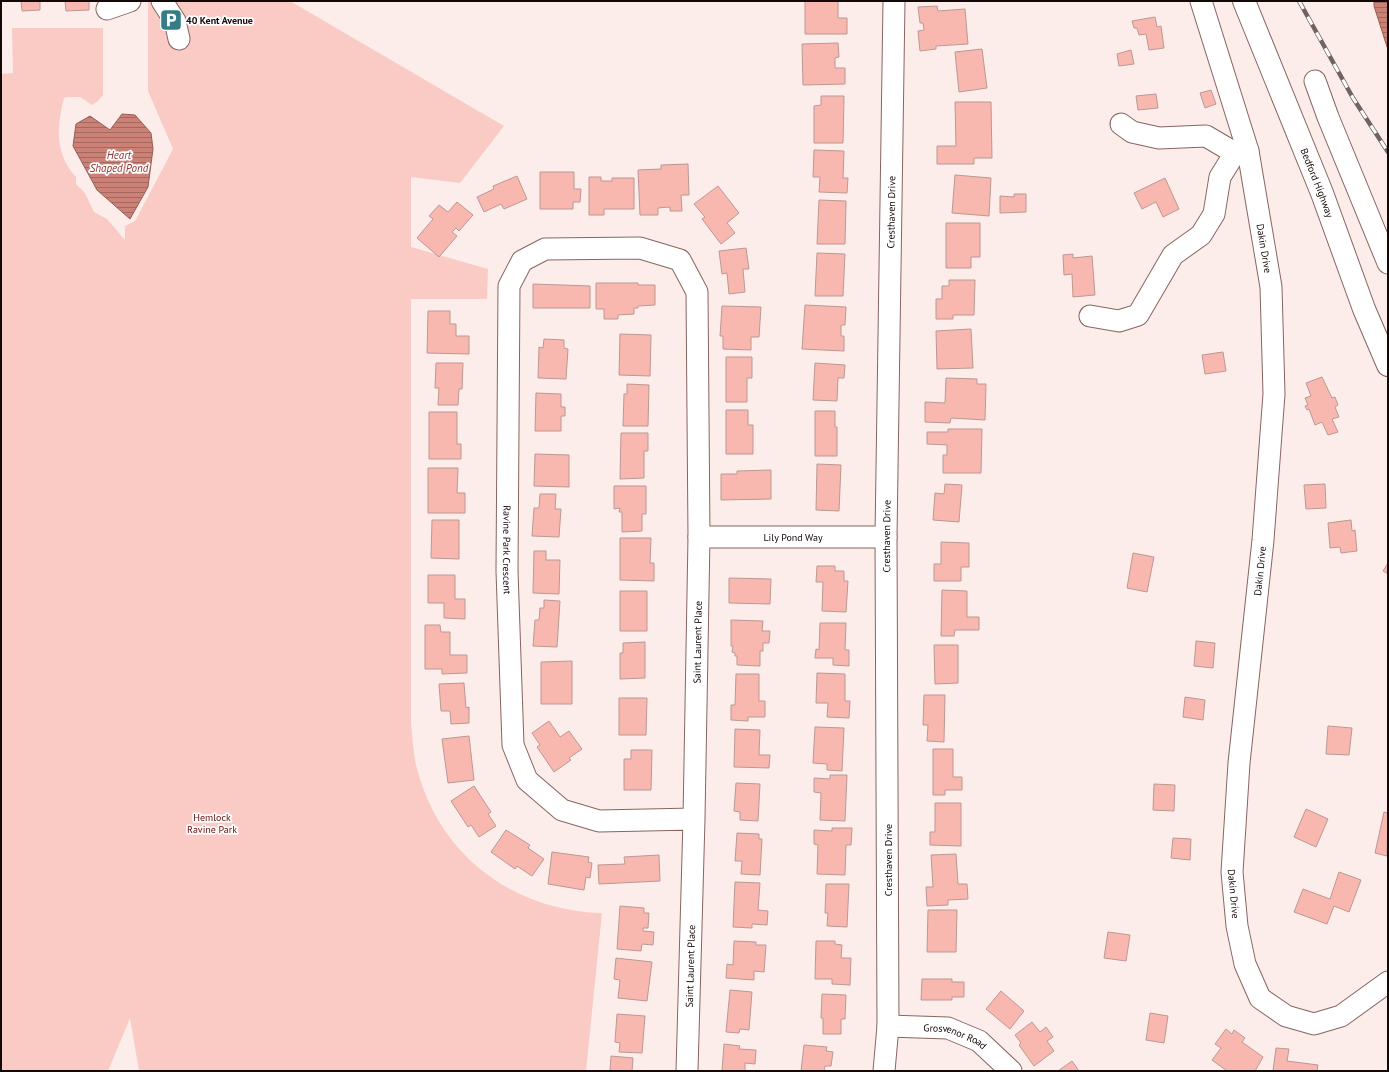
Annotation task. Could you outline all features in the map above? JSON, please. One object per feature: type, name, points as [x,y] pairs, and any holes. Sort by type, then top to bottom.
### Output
[{"type":"main road","name":"Bedford Highway","points":[[1244,1],[1319,186],[1364,309],[1388,365]]},
{"type":"street","points":[[108,11],[130,1]]},
{"type":"street","points":[[162,1],[175,21],[179,39]]},
{"type":"street","name":"Cresthaven Drive","points":[[884,1071],[888,1026],[886,537],[894,1]]},
{"type":"street","name":"Dakin Drive","points":[[1201,1],[1242,152],[1271,287],[1274,394],[1262,547],[1239,762],[1232,872],[1238,926],[1245,964],[1260,998],[1286,1016],[1314,1024],[1341,1016],[1388,982]]},
{"type":"street","points":[[1315,81],[1328,117],[1388,263]]},
{"type":"street","points":[[1090,316],[1120,321],[1138,315],[1173,255],[1201,235],[1214,214],[1220,177],[1242,152],[1206,136],[1159,138],[1132,132],[1121,124]]},
{"type":"street","name":"Saint Laurent Place","points":[[640,248],[680,260],[698,292],[700,537],[687,1071]]},
{"type":"street","name":"Ravine Park Crescent","points":[[640,248],[545,249],[522,261],[508,286],[507,571],[513,745],[527,780],[562,810],[599,821],[694,818]]},
{"type":"street","name":"Lily Pond Way","points":[[700,537],[886,537]]},
{"type":"street","name":"Grosvenor Road","points":[[888,1026],[948,1028],[979,1041],[1011,1071]]},
{"type":"green space","name":"Hemlock Ravine Park","points":[[148,1],[290,1],[504,126],[460,183],[411,177],[411,247],[488,269],[487,299],[411,299],[411,724],[416,766],[429,802],[444,830],[463,853],[486,874],[512,890],[540,902],[570,910],[602,913],[586,1071],[139,1071],[130,1018],[108,1071],[1,1071],[1,74],[13,73],[12,28],[103,28],[103,95],[92,105],[80,97],[65,97],[60,121],[59,138],[62,155],[70,170],[76,177],[76,184],[85,193],[94,212],[107,219],[125,240],[125,226],[135,221],[173,149],[148,91]]},
{"type":"water","points":[[1374,1],[1388,1],[1388,50],[1374,6]]},
{"type":"water","name":"Heart Shaped Pond","points":[[122,114],[135,115],[151,133],[153,149],[148,187],[130,219],[97,190],[73,146],[76,124],[90,116],[110,130]]},
{"type":"building","points":[[21,1],[40,1],[40,10],[22,11]]},
{"type":"building","points":[[65,1],[89,1],[89,10],[66,11]]},
{"type":"building","points":[[805,1],[838,1],[838,18],[847,18],[847,34],[805,34]]},
{"type":"building","points":[[937,6],[938,11],[965,9],[968,44],[936,46],[936,49],[920,51],[918,31],[924,30],[923,23],[920,23],[918,7]]},
{"type":"building","points":[[1155,17],[1157,27],[1161,26],[1164,48],[1149,50],[1146,34],[1139,35],[1137,28],[1134,28],[1132,21]]},
{"type":"building","points":[[838,43],[839,57],[835,58],[835,68],[845,68],[845,84],[803,85],[802,44]]},
{"type":"building","points":[[982,49],[987,88],[959,92],[955,52]]},
{"type":"building","points":[[1131,50],[1134,64],[1119,66],[1117,54]]},
{"type":"building","points":[[1211,90],[1216,104],[1205,108],[1200,93]]},
{"type":"building","points":[[1156,94],[1158,108],[1138,110],[1136,96]]},
{"type":"building","points":[[821,96],[844,96],[843,143],[814,143],[814,106],[821,105]]},
{"type":"building","points":[[955,102],[991,102],[992,158],[974,158],[974,164],[937,164],[937,146],[956,146]]},
{"type":"building","points":[[814,150],[844,151],[843,178],[848,178],[847,193],[819,192],[820,177],[813,177]]},
{"type":"building","points":[[688,164],[689,195],[681,195],[682,211],[670,211],[670,207],[658,208],[658,215],[640,215],[638,170],[661,169],[661,165]]},
{"type":"building","points":[[540,172],[574,172],[574,189],[581,189],[580,202],[573,202],[573,209],[540,209]]},
{"type":"building","points":[[955,175],[991,178],[989,216],[952,213]]},
{"type":"building","points":[[517,176],[527,199],[504,209],[501,204],[484,212],[477,197],[494,189],[493,186]]},
{"type":"building","points":[[589,177],[601,177],[601,181],[612,181],[612,178],[634,178],[634,209],[604,209],[604,215],[589,215]]},
{"type":"building","points":[[1165,178],[1179,209],[1163,217],[1156,202],[1142,209],[1134,193]]},
{"type":"building","points":[[718,186],[739,213],[727,223],[735,233],[721,244],[702,219],[705,217],[694,204]]},
{"type":"building","points":[[1014,194],[1026,194],[1026,212],[1000,213],[1000,196],[1014,197]]},
{"type":"building","points":[[819,200],[846,201],[845,244],[817,244]]},
{"type":"building","points":[[457,202],[473,215],[459,231],[456,228],[452,232],[457,236],[439,257],[417,238],[433,219],[429,216],[439,205],[448,212]]},
{"type":"building","points":[[946,223],[980,223],[980,257],[971,257],[971,268],[946,268]]},
{"type":"building","points":[[746,248],[749,269],[743,269],[745,292],[729,294],[727,273],[722,274],[719,251]]},
{"type":"building","points":[[817,253],[845,254],[843,296],[815,296]]},
{"type":"building","points":[[1073,254],[1073,258],[1092,256],[1095,295],[1073,297],[1072,274],[1064,275],[1063,255]]},
{"type":"building","points":[[949,280],[975,280],[974,315],[953,315],[953,319],[936,319],[936,299],[942,299],[942,286],[949,286]]},
{"type":"building","points":[[596,283],[638,283],[638,285],[655,285],[655,305],[638,306],[638,308],[634,308],[634,314],[618,315],[618,319],[604,319],[604,309],[596,309]]},
{"type":"building","points":[[533,284],[590,286],[590,308],[533,308]]},
{"type":"building","points":[[805,305],[846,307],[845,325],[841,325],[841,336],[844,336],[844,351],[802,349]]},
{"type":"building","points":[[722,306],[761,307],[759,337],[751,337],[751,350],[723,349],[723,336],[720,336]]},
{"type":"building","points":[[428,311],[450,311],[450,324],[456,324],[456,336],[469,336],[469,354],[427,353]]},
{"type":"building","points":[[971,329],[973,368],[937,369],[936,331]]},
{"type":"building","points":[[620,334],[651,335],[650,376],[619,375]]},
{"type":"building","points":[[544,339],[564,340],[564,348],[568,349],[566,379],[538,378],[539,347],[543,348]]},
{"type":"building","points":[[1223,352],[1226,371],[1205,374],[1202,355]]},
{"type":"building","points":[[726,357],[752,357],[752,378],[747,378],[747,402],[726,402]]},
{"type":"building","points":[[436,363],[463,363],[462,389],[459,389],[458,405],[438,405],[439,388],[435,388]]},
{"type":"building","points":[[815,363],[845,365],[844,378],[838,378],[837,401],[813,400]]},
{"type":"building","points":[[1322,377],[1332,398],[1335,397],[1338,405],[1335,407],[1339,417],[1332,419],[1338,432],[1328,435],[1322,422],[1315,425],[1309,409],[1307,410],[1305,406],[1308,405],[1305,398],[1311,396],[1306,383]]},
{"type":"building","points":[[946,378],[977,379],[977,384],[986,384],[985,420],[951,418],[950,423],[925,422],[925,402],[945,403]]},
{"type":"building","points":[[627,384],[649,385],[648,426],[623,426],[624,394],[627,394]]},
{"type":"building","points":[[536,393],[561,394],[561,407],[565,407],[565,416],[561,416],[561,431],[535,431]]},
{"type":"building","points":[[726,410],[748,410],[748,425],[753,425],[753,454],[726,454]]},
{"type":"building","points":[[815,411],[835,411],[835,427],[837,427],[837,456],[815,456]]},
{"type":"building","points":[[429,412],[457,412],[457,444],[461,444],[461,459],[429,459]]},
{"type":"building","points":[[948,429],[982,429],[981,473],[943,473],[943,455],[947,455],[947,445],[927,444],[927,432],[948,432]]},
{"type":"building","points":[[621,433],[648,433],[648,451],[644,451],[644,478],[620,479]]},
{"type":"building","points":[[535,454],[569,455],[569,487],[534,486]]},
{"type":"building","points":[[817,464],[841,465],[839,511],[816,510]]},
{"type":"building","points":[[428,468],[458,468],[457,493],[465,493],[465,513],[428,513]]},
{"type":"building","points":[[771,470],[771,499],[721,500],[721,474],[737,474],[737,471]]},
{"type":"building","points":[[945,484],[962,485],[959,522],[933,520],[935,493],[944,494]]},
{"type":"building","points":[[1325,484],[1326,508],[1306,509],[1304,485]]},
{"type":"building","points":[[614,486],[646,486],[646,514],[642,514],[642,531],[622,532],[622,512],[619,512],[620,508],[614,509]]},
{"type":"building","points":[[540,494],[556,494],[555,509],[561,509],[559,537],[532,536],[534,508],[539,508]]},
{"type":"building","points":[[432,520],[459,520],[459,559],[431,558]]},
{"type":"building","points":[[1351,520],[1352,531],[1355,530],[1357,551],[1341,553],[1340,547],[1330,548],[1328,523]]},
{"type":"building","points":[[620,538],[651,538],[650,563],[654,563],[654,581],[620,580]]},
{"type":"building","points":[[941,542],[969,543],[969,567],[961,567],[961,581],[934,581],[934,564],[941,564]]},
{"type":"building","points":[[534,551],[546,551],[546,560],[560,560],[559,594],[533,593]]},
{"type":"building","points":[[1133,553],[1154,557],[1147,592],[1127,588]]},
{"type":"building","points":[[1388,563],[1388,574],[1383,571]]},
{"type":"building","points":[[817,566],[835,566],[835,571],[844,571],[844,581],[848,581],[846,612],[822,611],[823,582],[816,582]]},
{"type":"building","points":[[428,575],[455,575],[455,599],[465,599],[465,619],[444,618],[444,603],[428,603]]},
{"type":"building","points":[[729,578],[771,579],[770,604],[729,603]]},
{"type":"building","points":[[942,590],[967,591],[967,617],[979,617],[979,630],[955,630],[954,636],[941,636]]},
{"type":"building","points":[[620,591],[647,591],[647,631],[620,631]]},
{"type":"building","points":[[544,600],[560,601],[557,647],[533,646],[535,620],[539,620],[540,608],[544,608]]},
{"type":"building","points":[[731,620],[763,621],[762,631],[770,631],[769,643],[763,643],[763,651],[760,651],[760,666],[737,665],[737,656],[735,656],[735,653],[732,652],[733,646],[731,646]]},
{"type":"building","points":[[820,623],[846,623],[845,650],[849,650],[849,666],[833,665],[833,658],[815,658],[816,649],[819,650]]},
{"type":"building","points":[[425,625],[440,625],[441,632],[450,632],[450,655],[467,655],[467,673],[442,674],[442,669],[425,669]]},
{"type":"building","points":[[1196,641],[1215,643],[1213,668],[1194,666]]},
{"type":"building","points":[[645,642],[645,678],[620,679],[620,653],[623,653],[623,643]]},
{"type":"building","points":[[934,645],[958,645],[958,683],[935,684]]},
{"type":"building","points":[[572,661],[572,704],[541,704],[541,662]]},
{"type":"building","points":[[817,673],[845,674],[845,701],[850,701],[849,718],[827,717],[828,703],[816,703]]},
{"type":"building","points":[[736,674],[759,674],[759,701],[765,701],[765,717],[748,717],[748,721],[731,720],[731,705],[735,705]]},
{"type":"building","points":[[464,683],[466,708],[469,707],[469,723],[451,724],[450,711],[441,711],[439,684]]},
{"type":"building","points":[[924,695],[945,695],[944,742],[927,741],[928,725],[923,725]]},
{"type":"building","points":[[1185,697],[1205,700],[1203,720],[1183,717]]},
{"type":"building","points":[[619,698],[647,698],[646,735],[619,735]]},
{"type":"building","points":[[549,721],[560,737],[569,731],[582,749],[569,758],[571,760],[554,772],[537,747],[540,745],[532,733]]},
{"type":"building","points":[[1328,726],[1352,728],[1349,755],[1326,754]]},
{"type":"building","points":[[815,727],[844,728],[842,771],[827,770],[827,764],[813,763]]},
{"type":"building","points":[[735,729],[760,730],[759,755],[770,755],[769,768],[734,767]]},
{"type":"building","points":[[469,736],[474,780],[448,783],[442,739]]},
{"type":"building","points":[[933,749],[953,749],[953,777],[962,777],[962,790],[945,790],[945,795],[933,795]]},
{"type":"building","points":[[631,750],[652,750],[651,790],[624,790],[624,759],[631,759]]},
{"type":"building","points":[[830,775],[847,775],[845,821],[820,820],[821,793],[814,792],[814,778],[830,779]]},
{"type":"building","points":[[736,783],[760,784],[758,821],[740,820],[740,812],[734,811]]},
{"type":"building","points":[[1154,784],[1175,785],[1174,811],[1153,810]]},
{"type":"building","points":[[474,786],[491,812],[488,814],[496,826],[479,837],[471,825],[468,827],[451,801]]},
{"type":"building","points":[[935,803],[961,803],[961,846],[930,845],[930,832],[935,832]]},
{"type":"building","points":[[1306,809],[1328,819],[1316,847],[1294,837]]},
{"type":"building","points":[[1384,812],[1388,813],[1387,856],[1375,853]]},
{"type":"building","points":[[832,828],[852,828],[851,845],[846,845],[845,875],[817,874],[818,845],[814,844],[814,830],[832,831]]},
{"type":"building","points":[[506,830],[530,845],[528,848],[544,859],[532,876],[517,866],[515,869],[491,852]]},
{"type":"building","points":[[737,833],[759,834],[759,839],[762,839],[760,875],[741,874],[742,861],[735,861]]},
{"type":"building","points":[[1173,838],[1191,839],[1190,860],[1171,858]]},
{"type":"building","points":[[552,852],[589,857],[588,862],[592,863],[590,878],[586,877],[584,890],[548,884]]},
{"type":"building","points":[[956,854],[958,884],[967,884],[968,899],[948,900],[948,905],[927,906],[926,887],[933,887],[931,855]]},
{"type":"building","points":[[659,855],[660,881],[599,884],[598,865],[625,864],[624,857]]},
{"type":"building","points":[[1339,872],[1361,880],[1349,912],[1334,906],[1327,924],[1294,912],[1303,889],[1330,899]]},
{"type":"building","points":[[735,882],[760,883],[758,910],[768,911],[767,925],[752,924],[752,928],[733,927]]},
{"type":"building","points":[[826,884],[849,884],[847,927],[827,926],[828,913],[825,913]]},
{"type":"building","points":[[620,906],[644,908],[644,913],[649,913],[648,928],[643,928],[643,931],[654,932],[653,945],[642,944],[641,951],[617,949]]},
{"type":"building","points":[[928,910],[957,910],[956,952],[927,952]]},
{"type":"building","points":[[1108,932],[1130,935],[1126,961],[1104,958]]},
{"type":"building","points":[[734,941],[756,942],[756,945],[766,945],[764,972],[754,971],[754,980],[726,978],[727,964],[733,965]]},
{"type":"building","points":[[816,941],[835,941],[835,944],[842,945],[841,958],[851,958],[850,985],[832,984],[832,979],[815,979]]},
{"type":"building","points":[[616,958],[652,962],[647,1001],[618,998],[620,980],[614,979]]},
{"type":"building","points":[[922,979],[952,979],[952,982],[964,982],[964,997],[952,997],[952,1000],[921,1000]]},
{"type":"building","points":[[730,990],[752,992],[749,1030],[740,1029],[739,1033],[726,1032]]},
{"type":"building","points":[[1001,991],[1024,1011],[1010,1029],[986,1009]]},
{"type":"building","points":[[822,994],[846,995],[845,1019],[841,1019],[841,1034],[823,1034],[823,1018],[821,1018]]},
{"type":"building","points":[[1150,1013],[1168,1016],[1164,1043],[1146,1040]]},
{"type":"building","points":[[617,1014],[645,1016],[642,1053],[619,1052],[620,1043],[615,1042]]},
{"type":"building","points":[[1032,1022],[1040,1032],[1046,1027],[1053,1037],[1047,1041],[1054,1051],[1034,1066],[1019,1045],[1021,1043],[1015,1035]]},
{"type":"building","points":[[1226,1029],[1232,1034],[1234,1030],[1245,1038],[1242,1042],[1263,1057],[1255,1071],[1227,1071],[1212,1060],[1221,1048],[1215,1044]]},
{"type":"building","points":[[724,1044],[740,1046],[739,1049],[756,1050],[755,1064],[745,1063],[745,1071],[722,1071]]},
{"type":"building","points":[[804,1045],[827,1047],[826,1051],[833,1052],[831,1066],[825,1066],[824,1071],[801,1071]]},
{"type":"building","points":[[1276,1048],[1289,1049],[1287,1061],[1318,1065],[1317,1071],[1273,1071]]},
{"type":"building","points":[[611,1056],[633,1058],[632,1071],[610,1071]]},
{"type":"building","points":[[1072,1061],[1079,1071],[1058,1071]]},
{"type":"railway","points":[[1299,1],[1353,98],[1388,152]]},
{"type":"place","name":"40 Kent Avenue","points":[[171,20]]}]
